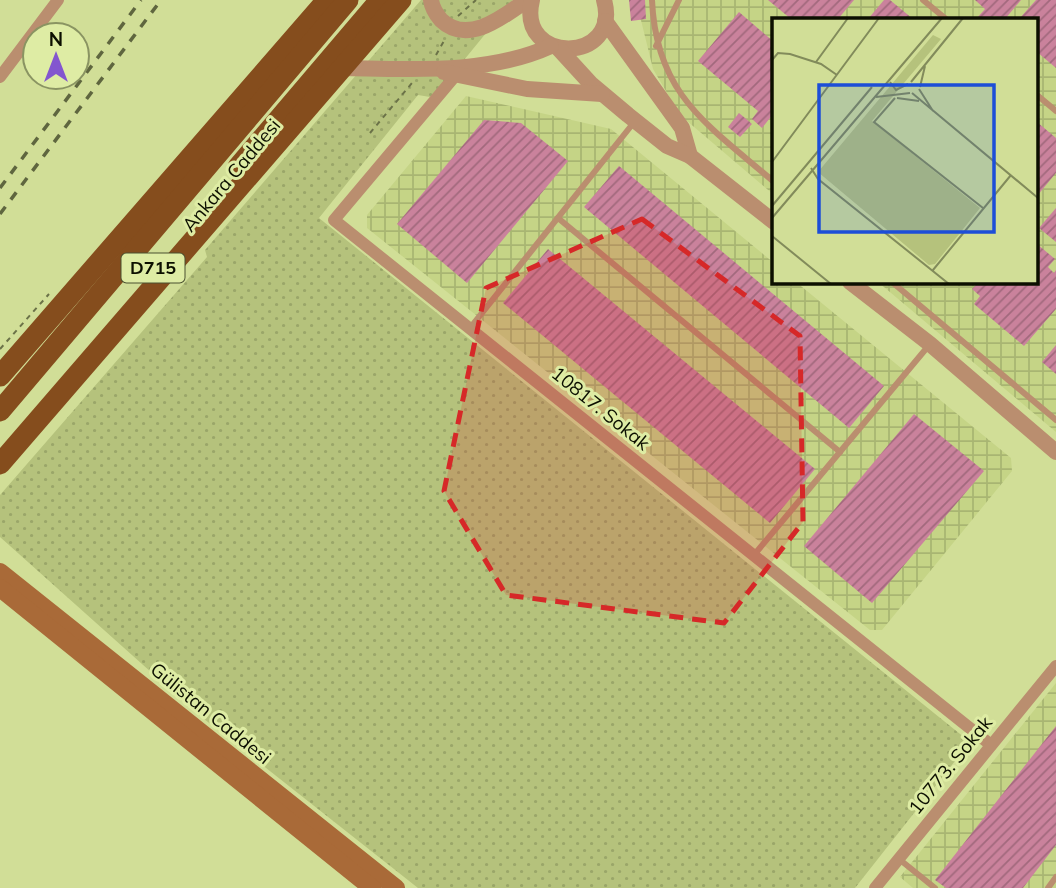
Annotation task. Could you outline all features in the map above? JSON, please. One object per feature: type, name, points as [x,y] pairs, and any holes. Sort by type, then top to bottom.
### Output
[{"type":"highway","points":[[0,376],[327,0]]},
{"type":"highway","name":"Ankara Caddesi","points":[[0,411],[348,0]]},
{"type":"highway","name":"Ankara Caddesi","points":[[0,445],[380,0]]},
{"type":"highway","points":[[0,464],[401,0]]},
{"type":"main road","name":"Gülistan Caddesi","points":[[0,572],[396,888]]},
{"type":"main road","name":"Gülistan Caddesi","points":[[0,588],[372,888]]},
{"type":"street","points":[[0,77],[58,0]]},
{"type":"street","points":[[431,0],[439,17],[449,26],[475,29],[503,17],[527,0]]},
{"type":"street","points":[[533,0],[530,11],[534,28],[603,94],[667,146],[690,156],[772,220]]},
{"type":"street","points":[[342,68],[432,69],[516,57],[555,47],[584,46],[598,36],[606,8]]},
{"type":"street","points":[[606,8],[682,128],[690,156]]},
{"type":"street","points":[[432,69],[527,89],[603,94]]},
{"type":"street","name":"10817. Sokak","points":[[456,75],[334,220],[991,745]]},
{"type":"street","points":[[853,284],[930,344],[1056,452]]},
{"type":"street","name":"10773. Sokak","points":[[875,888],[1056,666]]},
{"type":"lane","points":[[652,0],[656,46],[672,80],[692,110],[772,180]]},
{"type":"lane","points":[[656,46],[679,0]]},
{"type":"lane","points":[[923,0],[945,18]]},
{"type":"lane","points":[[1038,96],[1056,111]]},
{"type":"lane","points":[[470,328],[635,121]]},
{"type":"lane","points":[[558,218],[840,452]]},
{"type":"lane","points":[[894,284],[1056,420]]},
{"type":"lane","points":[[754,555],[930,344]]},
{"type":"lane","points":[[899,859],[935,888]]},
{"type":"lane","points":[[1048,888],[1056,877]]},
{"type":"highlighted area","points":[[642,219],[800,336],[803,522],[724,623],[506,595],[444,491],[486,288]]},
{"type":"shaded area","points":[[421,0],[513,0],[437,93],[430,97],[418,95],[319,218],[970,742],[855,888],[418,888],[199,715],[0,537],[0,495],[207,257],[205,250]]},
{"type":"shaded area","points":[[636,0],[1056,0],[1056,432],[880,284],[1038,284],[1038,18],[772,18],[772,193],[680,115],[653,69]]},
{"type":"shaded area","points":[[466,96],[611,129],[772,261],[772,284],[798,284],[1011,458],[1012,471],[882,630],[870,630],[367,228],[367,215]]},
{"type":"shaded area","points":[[1056,683],[1056,888],[913,888],[900,877]]},
{"type":"building","points":[[629,0],[645,0],[646,19],[631,21]]},
{"type":"building","points":[[768,0],[854,0],[839,18],[790,18]]},
{"type":"building","points":[[884,0],[890,0],[912,18],[869,18]]},
{"type":"building","points":[[975,0],[1021,0],[1006,18],[977,18],[985,9]]},
{"type":"building","points":[[1036,0],[1056,0],[1056,68],[1038,53],[1038,18],[1020,18]]},
{"type":"building","points":[[739,12],[772,40],[772,116],[762,128],[752,119],[758,111],[698,61]]},
{"type":"building","points":[[739,113],[752,124],[740,137],[728,127]]},
{"type":"building","points":[[484,120],[521,123],[568,161],[467,283],[397,224]]},
{"type":"building","points":[[1038,123],[1056,138],[1056,173],[1038,195]]},
{"type":"building","points":[[619,166],[884,386],[849,428],[584,207]]},
{"type":"building","points":[[1056,208],[1056,242],[1039,228]]},
{"type":"building","points":[[1038,245],[1055,259],[1048,267],[1054,273],[1056,270],[1056,309],[1024,346],[974,304],[980,296],[972,289],[977,284],[1038,284]]},
{"type":"building","points":[[548,249],[815,469],[770,523],[503,303]]},
{"type":"building","points":[[1056,345],[1056,374],[1042,362]]},
{"type":"building","points":[[914,414],[984,471],[872,603],[804,546]]},
{"type":"building","points":[[1056,726],[1056,845],[1023,888],[946,888],[935,880]]},
{"type":"railway","points":[[0,188],[141,0]]},
{"type":"railway","points":[[0,214],[161,0]]}]
